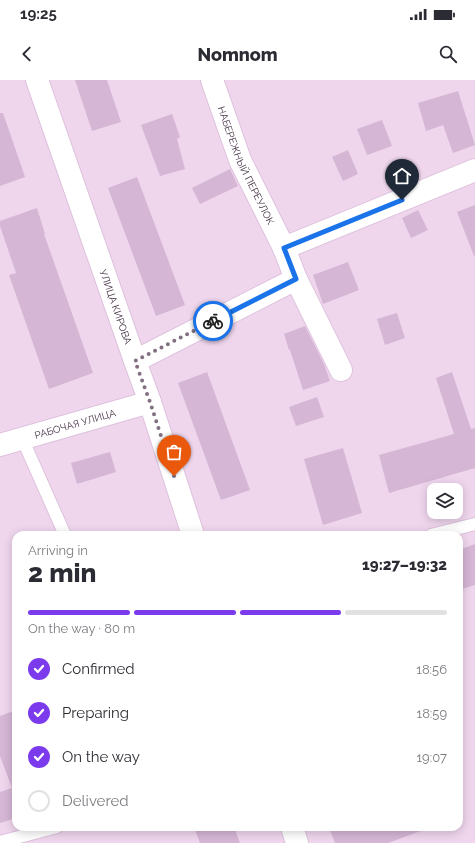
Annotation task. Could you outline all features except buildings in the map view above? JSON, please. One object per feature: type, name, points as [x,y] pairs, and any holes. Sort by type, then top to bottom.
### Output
[{"type":"street","name":"УЛИЦА КИРОВА","points":[[37,80],[150,402],[192,531]]},
{"type":"street","name":"НАБЕРЕЖНЫЙ ПЕРЕУЛОК","points":[[212,80],[240,160],[284,248],[296,279],[340,370]]},
{"type":"street","points":[[284,248],[475,170]]},
{"type":"street","points":[[135,361],[296,279]]},
{"type":"street","name":"РАБОЧАЯ УЛИЦА","points":[[0,444],[150,402]]},
{"type":"street","points":[[293,831],[297,843]]},
{"type":"lane","points":[[22,438],[63,531]]},
{"type":"lane","points":[[447,531],[475,524]]},
{"type":"lane","points":[[0,842],[42,831]]},
{"type":"shaded area","points":[[0,80],[475,80],[475,843],[0,843]]},
{"type":"way so far","points":[[174,476],[135,361],[213,321]]},
{"type":"route","points":[[213,321],[296,279],[284,248],[402,200]]}]
